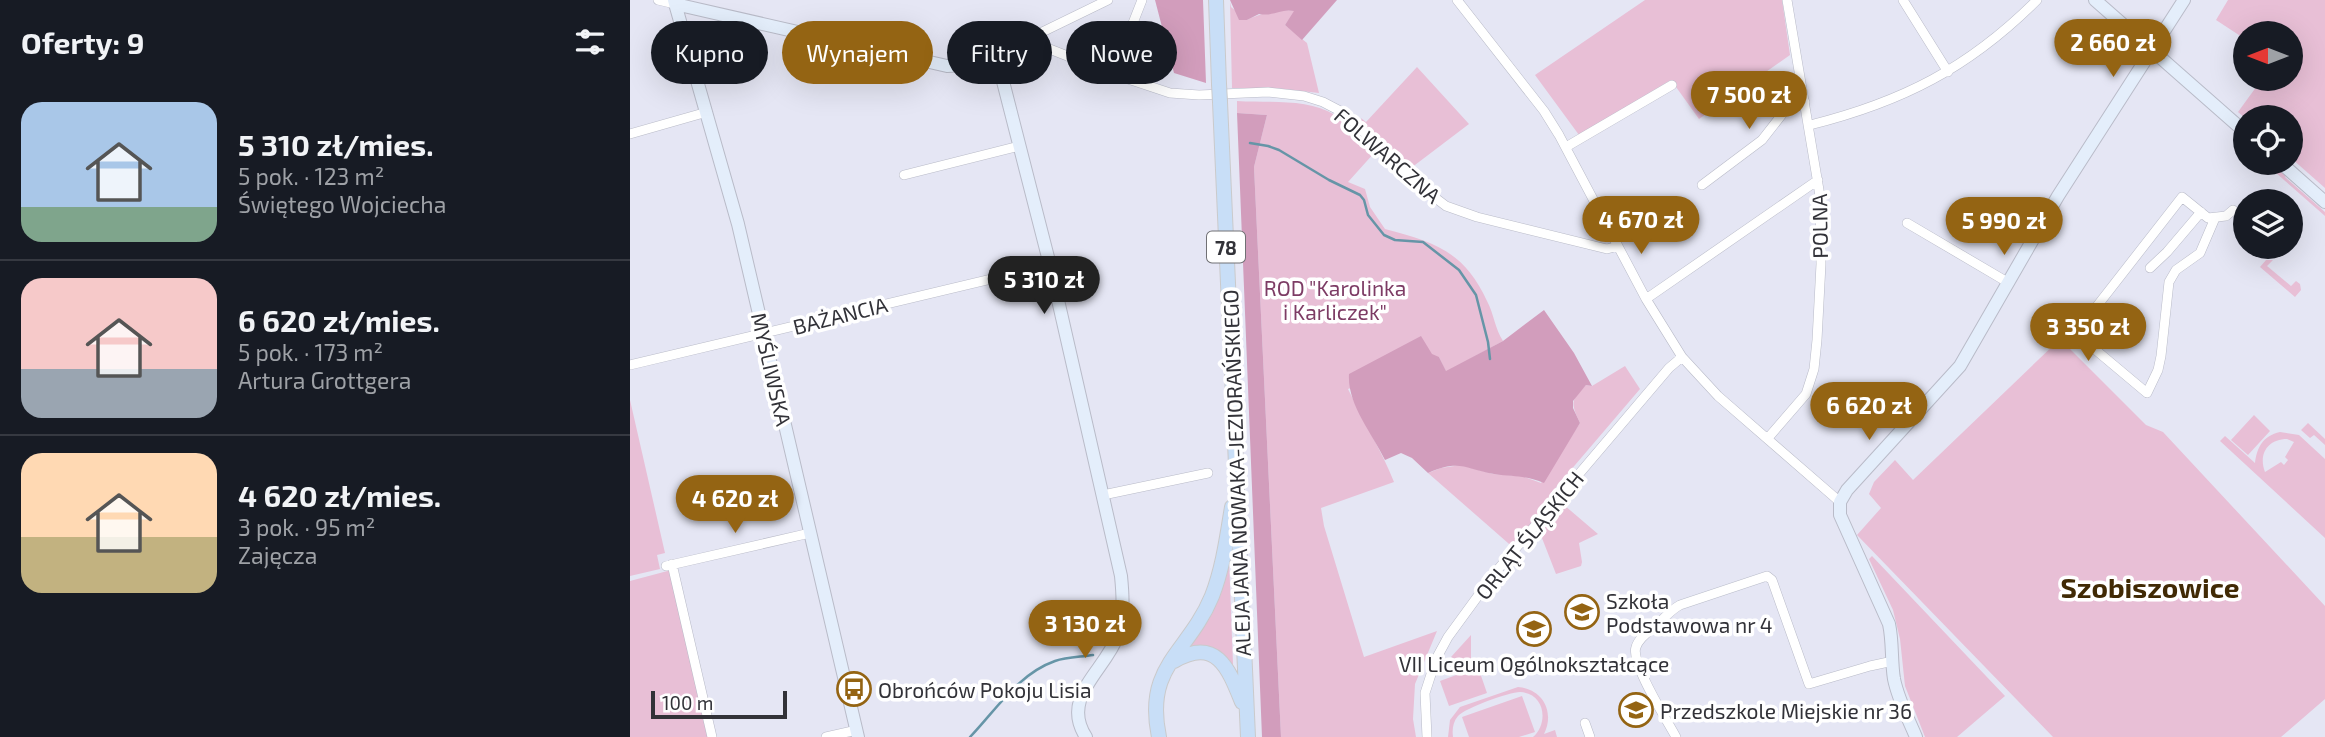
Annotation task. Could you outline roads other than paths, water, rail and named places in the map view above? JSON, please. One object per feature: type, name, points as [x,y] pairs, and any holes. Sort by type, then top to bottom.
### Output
[{"type":"main road","name":"ALEJA JANA NOWAKA-JEZIORAŃSKIEGO","points":[[1216,0],[1248,737]]},
{"type":"main road","points":[[1159,737],[1155,715],[1159,682],[1212,597],[1223,557],[1236,482]]},
{"type":"main road","points":[[1169,664],[1188,653],[1199,652],[1211,654],[1222,661],[1231,675],[1247,714]]},
{"type":"street","points":[[658,0],[947,66]]},
{"type":"street","points":[[1052,27],[1108,0]]},
{"type":"street","points":[[1134,21],[1142,0]]},
{"type":"street","points":[[1457,0],[1544,111],[1566,147],[1646,299],[1682,357],[1704,383],[1840,502]]},
{"type":"street","name":"POLNA","points":[[1768,438],[1806,394],[1814,369],[1821,264],[1818,180],[1787,0]]},
{"type":"street","points":[[1903,0],[1948,72]]},
{"type":"street","points":[[1810,125],[1885,103],[1948,72],[2014,23],[2037,0]]},
{"type":"street","points":[[2095,0],[2233,122]]},
{"type":"street","points":[[1916,737],[1894,679],[1889,624],[1840,515],[1840,502],[1847,490],[1960,366],[2058,196],[2184,0]]},
{"type":"street","name":"MYŚLIWSKA","points":[[675,2],[738,224],[857,733]]},
{"type":"street","points":[[1004,84],[1050,265],[1121,576],[1123,612],[1118,635],[1110,655],[1083,690],[1078,702],[1077,715],[1080,728],[1086,737]]},
{"type":"street","name":"FOLWARCZNA","points":[[1143,84],[1170,93],[1268,92],[1304,96],[1323,102],[1344,113],[1421,187],[1446,206],[1606,249],[1618,246]]},
{"type":"street","points":[[1566,147],[1672,85]]},
{"type":"street","points":[[1702,185],[1762,140],[1787,108],[1805,102]]},
{"type":"street","points":[[630,134],[707,112]]},
{"type":"street","points":[[904,175],[1019,146]]},
{"type":"street","points":[[2295,175],[2325,202]]},
{"type":"street","points":[[1646,299],[1818,180]]},
{"type":"street","points":[[2215,218],[2200,253],[2176,270],[2169,282],[2161,356],[2158,370],[2147,393],[2085,341],[2081,329],[2085,320],[2182,197],[2208,218],[2226,216],[2232,210]]},
{"type":"street","points":[[2150,268],[2167,253],[2201,212]]},
{"type":"street","points":[[1907,223],[2009,283]]},
{"type":"street","name":"BAŻANCIA","points":[[630,365],[1050,265]]},
{"type":"street","name":"ORLĄT ŚLĄSKICH","points":[[1427,737],[1425,693],[1430,672],[1448,637],[1494,574],[1558,497],[1669,368],[1682,357]]},
{"type":"street","points":[[1103,495],[1208,473]]},
{"type":"street","points":[[712,737],[669,565],[810,533]]},
{"type":"street","points":[[1676,737],[1635,659],[1637,642],[1680,605],[1767,576],[1772,580],[1809,684],[1893,661]]},
{"type":"street","points":[[1585,723],[1590,737]]},
{"type":"street","points":[[826,737],[857,733]]},
{"type":"waterway","points":[[1250,143],[1279,150],[1360,195],[1368,215],[1384,235],[1395,240],[1423,242],[1459,270],[1476,295],[1490,359]]},
{"type":"waterway","points":[[970,737],[1008,694],[1030,675],[1055,661],[1093,655]]},
{"type":"place","name":"Szkoła Podstawowa nr 4","points":[[1582,612]]},
{"type":"place","name":"VII Liceum Ogólnokształcące","points":[[1534,629]]},
{"type":"place","name":"Obrońców Pokoju Lisia","points":[[854,689]]},
{"type":"place","name":"Przedszkole Miejskie nr 36","points":[[1636,710]]},
{"type":"district","name":"Szobiszowice","points":[[2150,587]]},
{"type":"park label","name":"ROD \"Karolinka i Karliczek\"","points":[[1335,299]]}]
